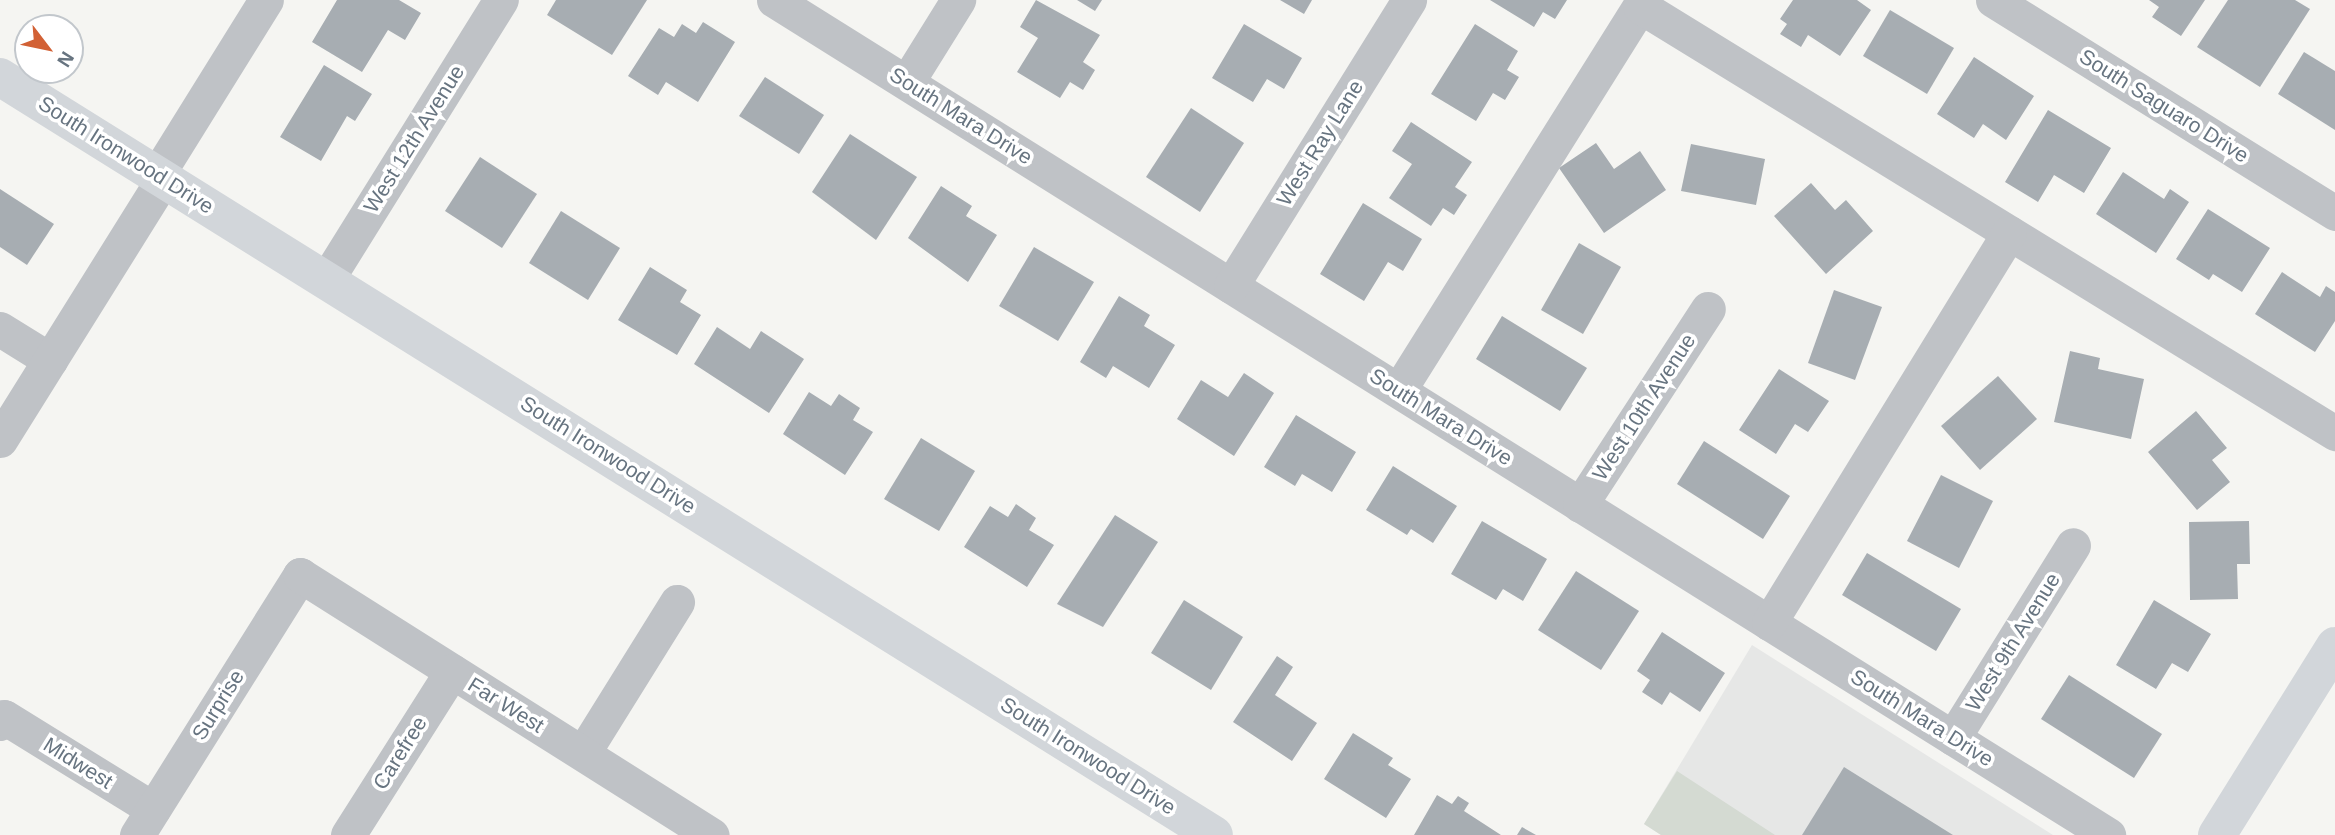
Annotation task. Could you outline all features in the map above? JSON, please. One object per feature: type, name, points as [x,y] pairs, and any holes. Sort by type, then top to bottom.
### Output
[{"type":"main road","name":"South Ironwood Drive","points":[[0,76],[1214,835]]},
{"type":"main road","points":[[2217,835],[2335,646]]},
{"type":"street","points":[[0,440],[266,0]]},
{"type":"street","name":"West 12th Avenue","points":[[327,279],[501,0]]},
{"type":"street","name":"South Mara Drive","points":[[774,0],[2108,835]]},
{"type":"street","points":[[907,82],[958,0]]},
{"type":"street","name":"West Ray Lane","points":[[1231,286],[1409,0]]},
{"type":"street","name":"South Saguaro Drive","points":[[1993,0],[2335,212]]},
{"type":"street","points":[[1399,390],[1640,6],[2335,433]]},
{"type":"street","points":[[1769,623],[2009,233]]},
{"type":"street","name":"West 10th Avenue","points":[[1580,505],[1708,309]]},
{"type":"street","points":[[0,329],[50,360]]},
{"type":"street","name":"West 9th Avenue","points":[[1953,738],[2073,545]]},
{"type":"street","name":"Far West","points":[[300,575],[712,835]]},
{"type":"street","name":"Surprise","points":[[145,822],[300,575]]},
{"type":"street","points":[[583,753],[677,602]]},
{"type":"street","name":"Carefree","points":[[348,835],[452,671]]},
{"type":"street","name":"Midwest","points":[[2,720],[145,822]]},
{"type":"shaded area","points":[[1752,645],[2053,835],[1661,835],[1644,824]]},
{"type":"shaded area","points":[[1677,771],[1775,835],[1661,835],[1644,824]]},
{"type":"building","points":[[337,0],[399,0],[421,13],[405,40],[388,30],[362,72],[312,42]]},
{"type":"building","points":[[556,0],[647,0],[612,55],[547,15]]},
{"type":"building","points":[[1036,0],[1100,35],[1083,62],[1095,70],[1083,90],[1070,82],[1060,98],[1017,72],[1038,38],[1020,27]]},
{"type":"building","points":[[1077,0],[1102,0],[1095,11]]},
{"type":"building","points":[[1280,0],[1312,0],[1304,14]]},
{"type":"building","points":[[1490,0],[1567,0],[1555,19],[1543,12],[1534,27]]},
{"type":"building","points":[[1793,0],[1857,0],[1871,10],[1840,56],[1808,35],[1801,47],[1780,34],[1787,24],[1780,19]]},
{"type":"building","points":[[2149,0],[2205,0],[2181,36],[2152,17],[2159,7]]},
{"type":"building","points":[[2228,0],[2295,0],[2310,9],[2260,87],[2197,47]]},
{"type":"building","points":[[1890,10],[1954,48],[1927,94],[1863,56]]},
{"type":"building","points":[[703,22],[735,42],[698,102],[666,82],[658,95],[628,76],[659,28],[674,37],[682,24],[696,33]]},
{"type":"building","points":[[1244,24],[1302,58],[1284,89],[1267,79],[1253,102],[1212,78]]},
{"type":"building","points":[[1475,24],[1518,51],[1507,70],[1519,77],[1505,100],[1493,93],[1476,121],[1431,94]]},
{"type":"building","points":[[2304,52],[2335,71],[2335,130],[2278,94]]},
{"type":"building","points":[[1974,57],[2034,96],[2006,140],[1983,124],[1974,138],[1937,114]]},
{"type":"building","points":[[324,65],[372,94],[355,121],[347,116],[321,161],[280,137]]},
{"type":"building","points":[[765,77],[824,115],[799,154],[739,116]]},
{"type":"building","points":[[1191,108],[1244,143],[1200,212],[1146,177]]},
{"type":"building","points":[[2048,110],[2111,148],[2084,193],[2054,175],[2038,202],[2005,182]]},
{"type":"building","points":[[1411,122],[1472,162],[1455,187],[1467,195],[1454,215],[1443,208],[1431,226],[1389,198],[1412,164],[1392,151]]},
{"type":"building","points":[[850,134],[917,177],[876,240],[812,192]]},
{"type":"building","points":[[1596,143],[1614,169],[1640,151],[1666,190],[1604,233],[1559,168]]},
{"type":"building","points":[[1691,144],[1765,159],[1756,205],[1681,191]]},
{"type":"building","points":[[480,157],[537,194],[502,248],[445,211]]},
{"type":"building","points":[[2123,172],[2164,199],[2170,189],[2189,202],[2156,253],[2096,214]]},
{"type":"building","points":[[1811,183],[1835,210],[1846,200],[1873,231],[1826,274],[1774,216]]},
{"type":"building","points":[[941,186],[972,206],[966,216],[997,235],[968,282],[908,238]]},
{"type":"building","points":[[0,189],[54,224],[27,265],[0,247]]},
{"type":"building","points":[[1363,203],[1422,239],[1403,271],[1388,262],[1364,301],[1320,274]]},
{"type":"building","points":[[2208,209],[2270,248],[2242,292],[2213,274],[2209,280],[2176,259]]},
{"type":"building","points":[[561,211],[620,248],[588,300],[529,263]]},
{"type":"building","points":[[1579,243],[1621,267],[1583,334],[1541,310]]},
{"type":"building","points":[[1034,247],[1094,282],[1058,341],[999,306]]},
{"type":"building","points":[[650,267],[687,290],[680,302],[701,315],[677,355],[618,320]]},
{"type":"building","points":[[2282,272],[2320,297],[2326,286],[2335,292],[2335,321],[2315,352],[2255,314]]},
{"type":"building","points":[[1834,290],[1882,307],[1855,380],[1808,363]]},
{"type":"building","points":[[1119,296],[1150,315],[1144,326],[1175,345],[1149,388],[1113,366],[1106,378],[1080,362]]},
{"type":"building","points":[[1502,316],[1587,368],[1560,411],[1476,359]]},
{"type":"building","points":[[717,327],[750,349],[761,331],[804,359],[769,413],[694,364]]},
{"type":"building","points":[[2070,351],[2100,358],[2098,369],[2144,379],[2131,439],[2054,422]]},
{"type":"building","points":[[1779,369],[1829,401],[1808,432],[1795,424],[1776,454],[1739,430]]},
{"type":"building","points":[[1244,373],[1274,393],[1234,456],[1177,419],[1201,380],[1228,397]]},
{"type":"building","points":[[1998,376],[2037,419],[1980,470],[1941,426]]},
{"type":"building","points":[[809,392],[831,406],[839,394],[860,408],[853,420],[873,432],[845,475],[783,434]]},
{"type":"building","points":[[2196,411],[2227,448],[2212,460],[2230,482],[2197,510],[2148,452]]},
{"type":"building","points":[[1296,415],[1356,452],[1332,492],[1302,474],[1295,486],[1264,467]]},
{"type":"building","points":[[921,438],[975,471],[939,531],[884,499]]},
{"type":"building","points":[[1704,441],[1790,496],[1763,539],[1677,484]]},
{"type":"building","points":[[1393,466],[1457,506],[1433,543],[1411,529],[1407,535],[1366,510]]},
{"type":"building","points":[[1941,475],[1993,501],[1959,568],[1907,541]]},
{"type":"building","points":[[1016,504],[1036,518],[1029,530],[1054,545],[1027,587],[964,547],[990,506],[1008,517]]},
{"type":"building","points":[[1115,515],[1158,542],[1103,627],[1057,604]]},
{"type":"building","points":[[1482,521],[1547,559],[1523,601],[1503,589],[1496,600],[1451,574]]},
{"type":"building","points":[[2249,521],[2250,564],[2237,564],[2238,599],[2190,600],[2189,522]]},
{"type":"building","points":[[1867,553],[1961,609],[1936,651],[1842,595]]},
{"type":"building","points":[[1576,571],[1639,611],[1601,670],[1538,630]]},
{"type":"building","points":[[1184,600],[1243,637],[1211,690],[1151,653]]},
{"type":"building","points":[[2154,600],[2211,634],[2188,672],[2172,663],[2156,689],[2116,665]]},
{"type":"building","points":[[1662,632],[1725,673],[1700,712],[1670,692],[1662,705],[1642,692],[1650,680],[1637,671]]},
{"type":"building","points":[[1277,656],[1293,667],[1275,695],[1317,723],[1292,761],[1233,722]]},
{"type":"building","points":[[2069,675],[2162,734],[2134,778],[2041,719]]},
{"type":"building","points":[[1353,733],[1393,758],[1388,765],[1411,779],[1386,818],[1324,779]]},
{"type":"building","points":[[1844,767],[1953,835],[1802,835]]},
{"type":"building","points":[[1437,795],[1452,804],[1458,796],[1469,803],[1464,811],[1501,835],[1414,835]]},
{"type":"building","points":[[1522,827],[1536,835],[1517,835]]}]
